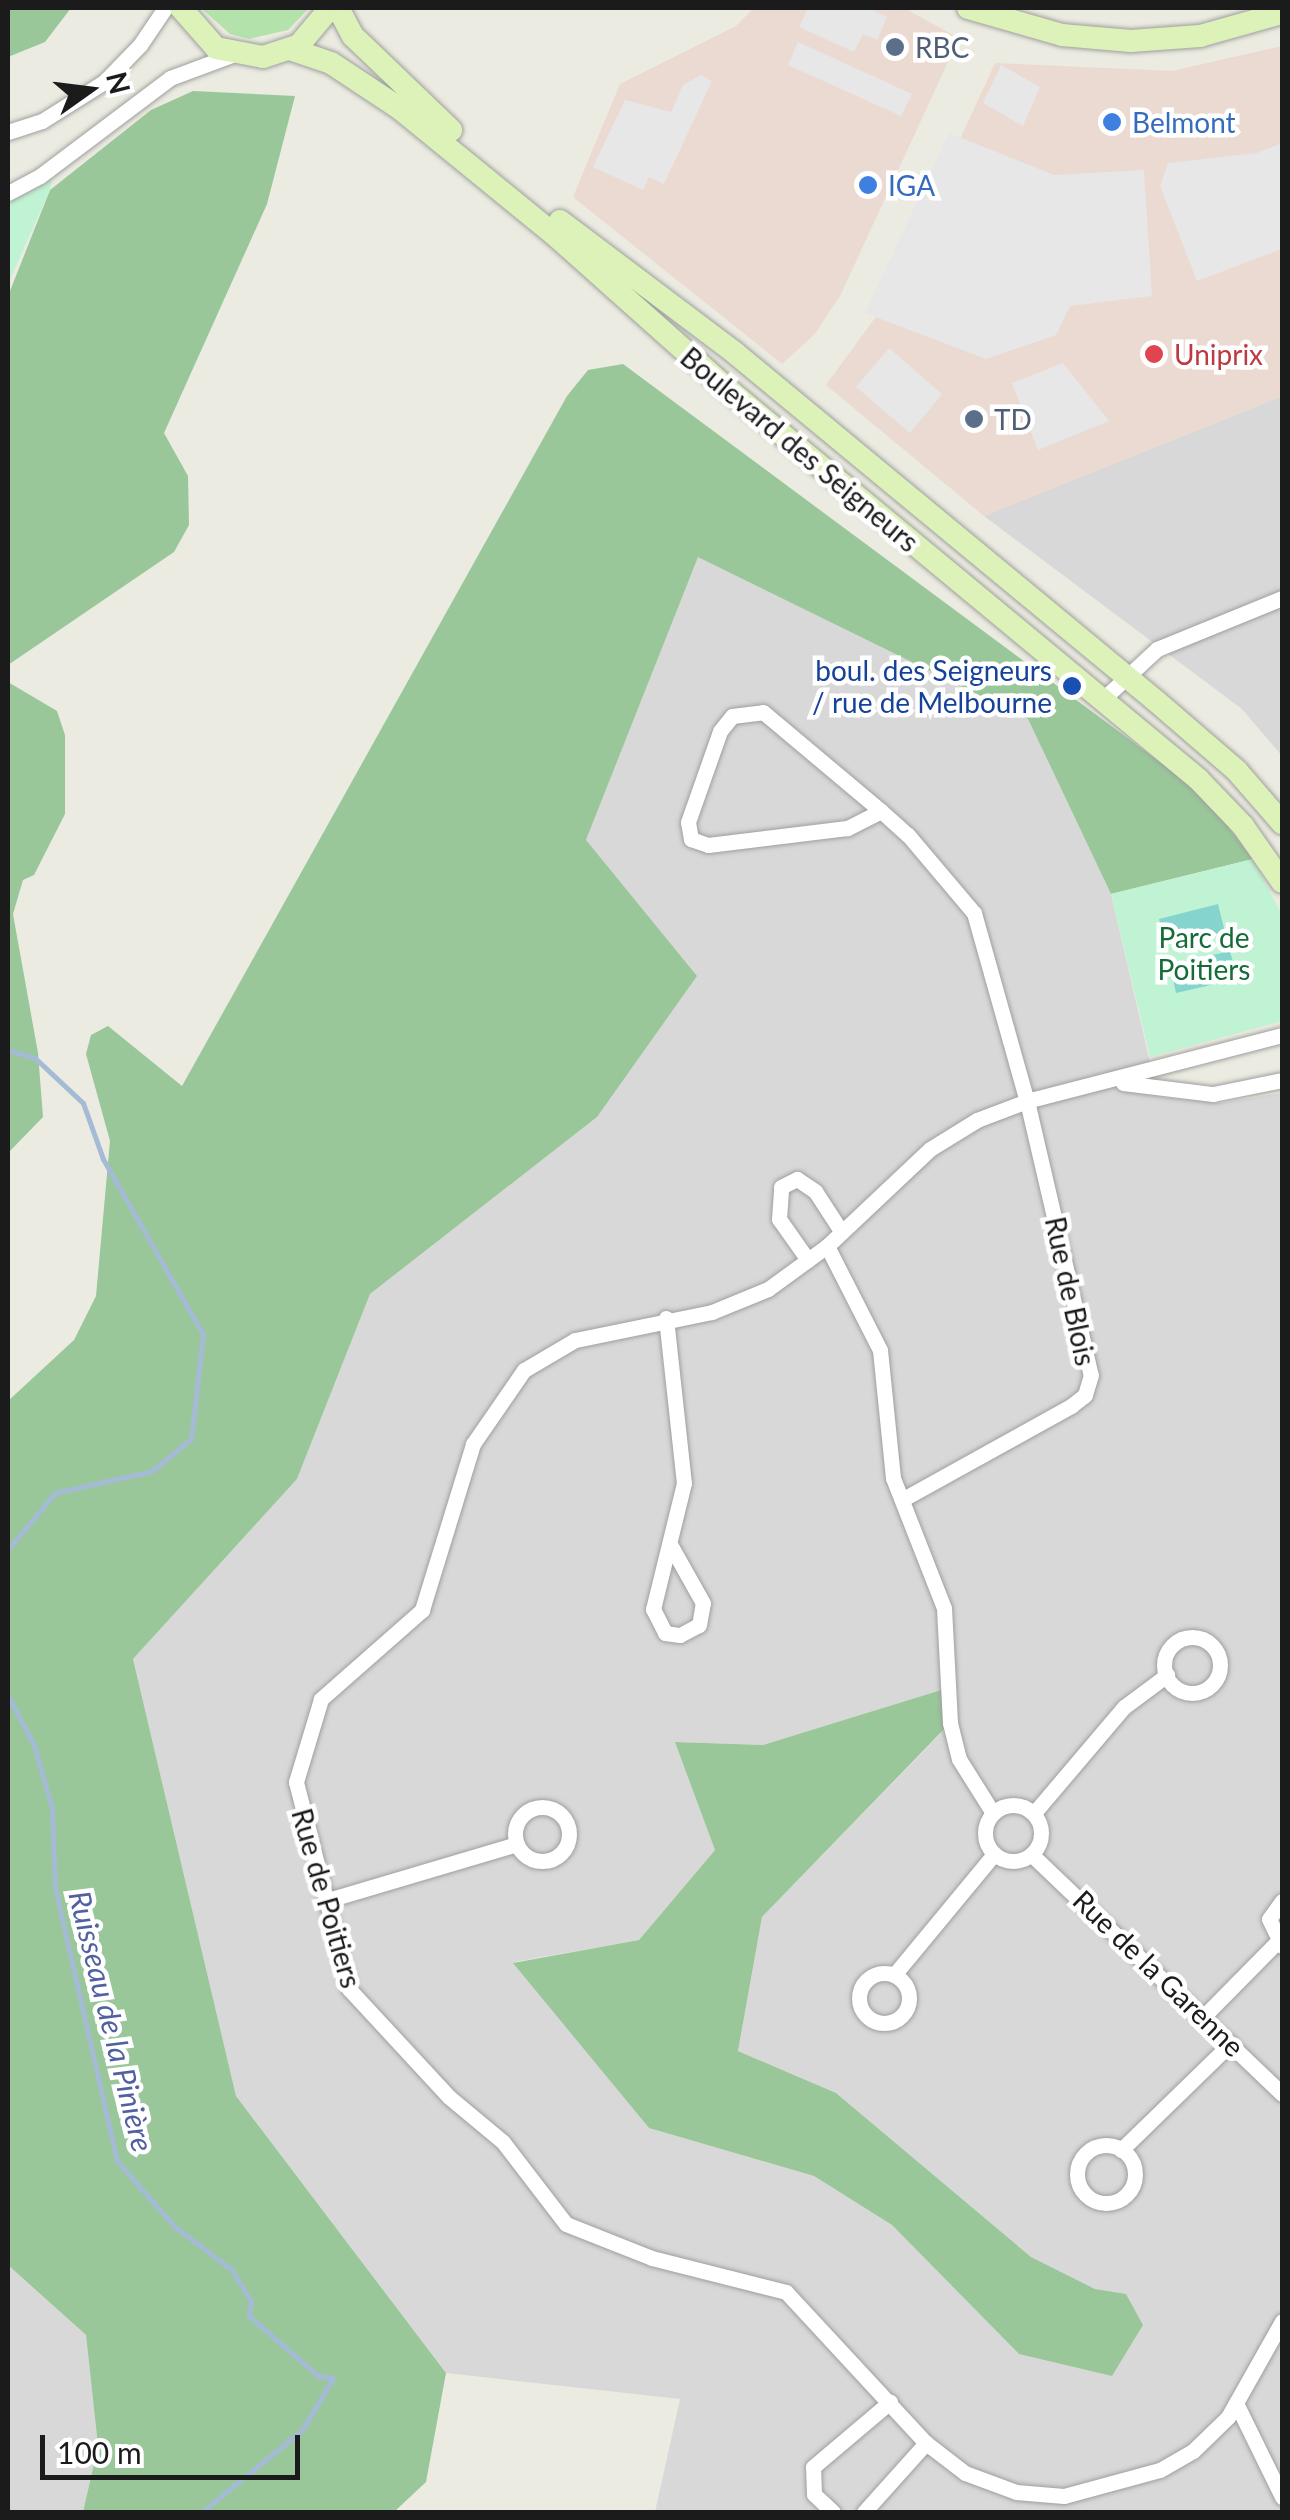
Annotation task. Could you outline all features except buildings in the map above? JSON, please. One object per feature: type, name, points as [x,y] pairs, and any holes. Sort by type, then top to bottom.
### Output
[{"type":"street","points":[[8,132],[55,114],[104,82],[140,45],[165,8]]},
{"type":"street","points":[[181,8],[199,35],[234,55]]},
{"type":"street","points":[[8,193],[40,176],[170,78],[234,55],[290,50],[314,32],[334,8]]},
{"type":"street","name":"Boulevard des Seigneurs","points":[[334,8],[354,36],[463,141],[735,353],[1237,770],[1282,823]]},
{"type":"street","points":[[968,8],[1062,35],[1131,42],[1200,36],[1282,14]]},
{"type":"street","name":"Boulevard des Seigneurs","points":[[290,50],[330,63],[430,131],[730,392],[1218,798],[1282,882]]},
{"type":"street","points":[[1103,699],[1124,676],[1177,637],[1282,598]]},
{"type":"street","name":"Rue de Blois","points":[[881,812],[847,828],[708,845],[691,839],[688,822],[720,731],[746,711],[764,712],[881,812],[974,913],[1026,1101],[1091,1375],[1085,1395],[1070,1406],[905,1498]]},
{"type":"street","name":"Rue de Poitiers","points":[[1282,1035],[1118,1082],[1026,1101],[930,1149],[828,1246],[742,1302],[574,1340],[524,1370],[472,1444],[422,1610],[321,1699],[296,1782],[302,1826],[358,2002],[503,2142],[566,2224],[652,2258],[786,2292],[926,2443],[990,2485],[1045,2495],[1094,2493],[1176,2462],[1217,2429],[1236,2404],[1282,2321]]},
{"type":"street","name":"Rue de Poitiers","points":[[1118,1082],[1213,1094],[1282,1080]]},
{"type":"street","points":[[808,1260],[779,1219],[780,1187],[798,1179],[815,1191],[840,1231]]},
{"type":"street","points":[[828,1246],[880,1350],[893,1478],[905,1498],[944,1608],[950,1723],[959,1760],[993,1813]]},
{"type":"street","points":[[666,1318],[684,1483],[671,1546],[657,1574],[654,1609],[665,1633],[680,1635],[699,1625],[703,1603],[671,1546]]},
{"type":"street","points":[[1034,1812],[1124,1706],[1167,1675]]},
{"type":"street","points":[[1008,1805],[1034,1812],[1042,1839],[1032,1855],[1009,1861],[994,1854],[985,1830],[993,1813],[1008,1805]]},
{"type":"street","points":[[328,1900],[517,1844]]},
{"type":"street","points":[[894,1974],[994,1854]]},
{"type":"street","name":"Rue de la Garenne","points":[[1032,1855],[1282,2094]]},
{"type":"street","points":[[1204,2016],[1280,1944],[1269,1920],[1282,1901]]},
{"type":"street","points":[[1122,2150],[1231,2043]]},
{"type":"street","points":[[832,2512],[814,2494],[813,2467],[890,2402]]},
{"type":"street","points":[[1236,2404],[1282,2497]]},
{"type":"street","points":[[864,2512],[926,2443]]},
{"type":"shaded area","points":[[754,8],[904,8],[959,38],[841,294],[815,334],[782,364],[573,197],[620,84],[736,26]]},
{"type":"shaded area","points":[[808,8],[868,8],[887,17],[877,40],[863,34],[854,52],[799,27]]},
{"type":"shaded area","points":[[798,42],[912,94],[901,116],[788,65]]},
{"type":"shaded area","points":[[1282,46],[1282,396],[984,516],[826,385],[883,307],[995,63],[1172,71]]},
{"type":"shaded area","points":[[1001,65],[1040,87],[1023,126],[983,103]]},
{"type":"shaded area","points":[[701,75],[712,81],[664,184],[649,177],[643,190],[593,167],[625,100],[671,112],[683,85]]},
{"type":"shaded area","points":[[949,133],[1054,175],[1144,170],[1152,296],[1070,306],[1056,335],[986,359],[865,313]]},
{"type":"shaded area","points":[[1282,143],[1282,249],[1197,281],[1160,186],[1168,163],[1257,153]]},
{"type":"shaded area","points":[[889,348],[942,394],[910,433],[856,387]]},
{"type":"shaded area","points":[[1063,363],[1109,421],[1038,450],[1012,383]]},
{"type":"shaded area","points":[[1282,396],[1282,756],[1242,709],[984,516]]},
{"type":"shaded area","points":[[698,556],[1028,719],[1111,894],[1158,1097],[1219,1103],[1282,1093],[1282,2512],[655,2512],[680,2399],[446,2373],[236,2096],[133,1659],[297,1479],[370,1294],[597,1117],[586,840]],"holes":[[[948,1689],[950,1724],[762,1917],[738,2051],[836,2093],[1031,2257],[1095,2289],[1126,2295],[1019,2354],[892,2225],[814,2176],[649,2128],[514,1962],[639,1940],[715,1850],[676,1742],[763,1745]]]},
{"type":"shaded area","points":[[1218,904],[1225,932],[1165,946],[1159,919]]},
{"type":"shaded area","points":[[1230,951],[1237,979],[1176,993],[1170,965]]},
{"type":"shaded area","points":[[8,2265],[86,2335],[98,2446],[83,2512],[8,2512]]},
{"type":"green space","points":[[8,8],[71,8],[45,42],[8,57]]},
{"type":"green space","points":[[201,8],[309,8],[288,30],[249,39],[230,34]]},
{"type":"green space","points":[[193,91],[295,96],[267,204],[164,433],[188,476],[189,525],[174,552],[8,665],[8,296],[50,190],[151,110]]},
{"type":"green space","points":[[52,179],[50,190],[8,284],[8,202]]},
{"type":"green space","points":[[623,364],[1203,794],[1253,859],[1111,894],[1028,719],[698,557],[586,840],[697,976],[597,1117],[370,1294],[297,1479],[133,1659],[236,2096],[446,2373],[426,2482],[394,2512],[83,2512],[98,2446],[86,2335],[8,2265],[8,1401],[74,1340],[96,1296],[110,1141],[86,1054],[91,1035],[108,1026],[182,1086],[567,396],[588,370]]},
{"type":"green space","points":[[8,682],[57,711],[65,735],[65,814],[34,875],[23,880],[13,914],[38,1053],[43,1117],[8,1153]]},
{"type":"green space","name":"Parc de Poitiers","points":[[1253,859],[1282,915],[1282,1021],[1150,1057],[1111,894]]},
{"type":"green space","points":[[948,1688],[950,1723],[762,1917],[738,2051],[836,2093],[1031,2257],[1095,2289],[1126,2294],[1143,2325],[1112,2376],[1019,2354],[892,2225],[814,2176],[649,2128],[513,1963],[639,1940],[715,1850],[675,1742],[763,1745]]},
{"type":"waterway","name":"Ruisseau de la Pinière","points":[[8,1050],[35,1058],[83,1103],[103,1159],[203,1334],[191,1439],[152,1471],[55,1493],[8,1549]]},
{"type":"waterway","name":"Ruisseau de la Pinière","points":[[8,1696],[34,1745],[52,1808],[55,1888],[117,2161],[175,2227],[231,2269],[251,2301],[249,2316],[318,2376],[333,2378],[303,2429],[202,2512]]},
{"type":"place","name":"RBC","points":[[895,47]]},
{"type":"place","name":"Belmont","points":[[1112,122]]},
{"type":"place","name":"IGA","points":[[868,185]]},
{"type":"place","name":"Uniprix","points":[[1154,354]]},
{"type":"place","name":"TD","points":[[974,419]]},
{"type":"place","name":"boul. des Seigneurs / rue de Melbourne","points":[[1072,686]]}]
